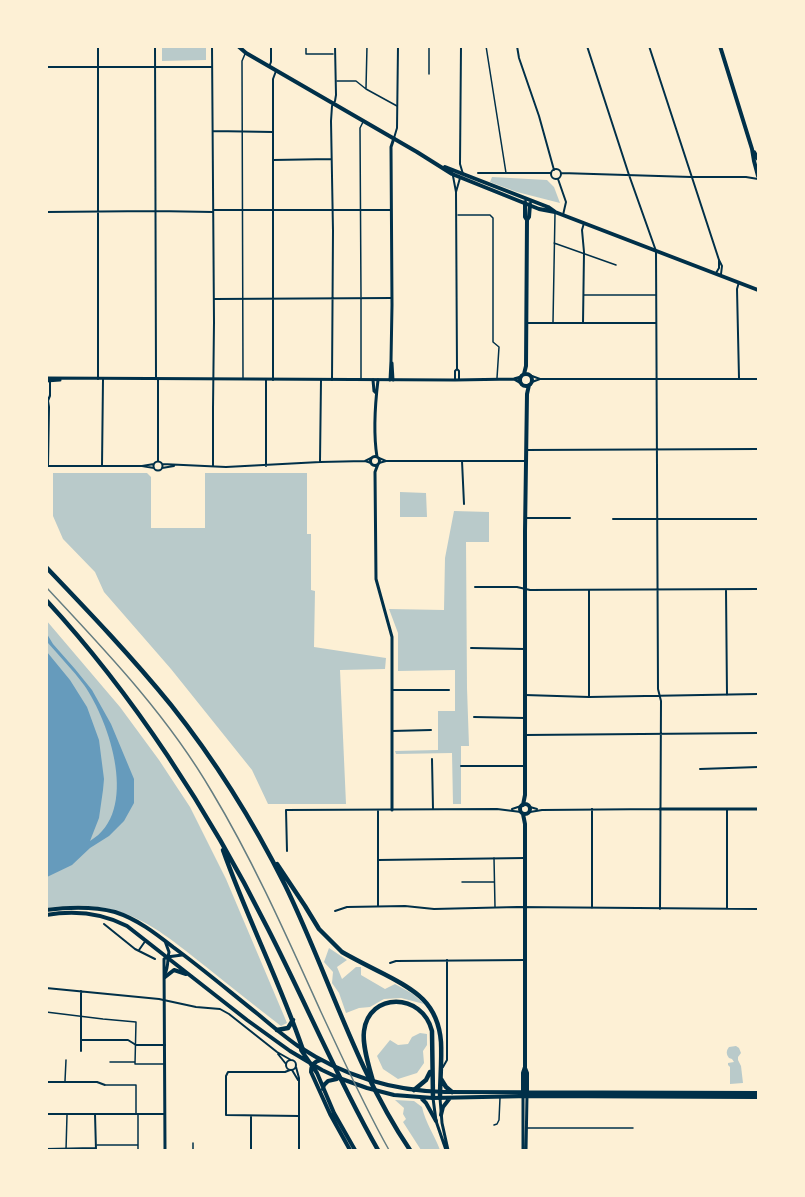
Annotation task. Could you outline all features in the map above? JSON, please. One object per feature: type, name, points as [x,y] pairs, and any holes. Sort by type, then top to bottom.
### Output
[{"type":"highway","points":[[46,567],[150,679],[172,706],[238,801],[297,911],[374,1090],[410,1150]]},
{"type":"highway","points":[[46,600],[135,710],[171,761],[219,839],[267,925],[326,1049],[378,1150]]},
{"type":"highway","points":[[219,839],[303,1050]]},
{"type":"highway","points":[[262,842],[327,938],[342,952],[411,989],[426,1002],[434,1013],[441,1041],[440,1098]]},
{"type":"highway","points":[[374,1090],[363,1034],[368,1018],[378,1007],[402,1002],[414,1005],[424,1013],[430,1024],[432,1031],[432,1098]]},
{"type":"highway","points":[[277,1030],[288,1028],[292,1020]]},
{"type":"highway","points":[[414,1090],[428,1077],[431,1066]]},
{"type":"highway","points":[[440,1076],[451,1095]]},
{"type":"main road","points":[[238,46],[269,67],[462,176],[528,202],[548,207],[555,212],[759,290]]},
{"type":"main road","points":[[720,46],[752,149],[758,176]]},
{"type":"main road","points":[[752,149],[759,159]]},
{"type":"main road","points":[[525,1095],[523,1073],[525,1067],[527,220],[525,217],[528,202]]},
{"type":"main road","points":[[526,375],[526,384]]},
{"type":"main road","points":[[46,913],[79,908],[99,909],[117,913],[147,927],[303,1050],[361,1077],[391,1086],[451,1095],[500,1097],[525,1095],[750,1097],[759,1095]]},
{"type":"main road","points":[[46,913],[86,913],[108,917],[127,926],[270,1037],[311,1064],[339,1078],[394,1095],[419,1098],[440,1098],[451,1095],[759,1095]]},
{"type":"main road","points":[[165,976],[176,971],[199,983]]},
{"type":"main road","points":[[296,1045],[306,1056]]},
{"type":"main road","points":[[303,1050],[356,1150]]},
{"type":"main road","points":[[303,1050],[311,1064],[311,1072],[330,1114],[350,1150]]},
{"type":"main road","points":[[311,1064],[322,1060]]},
{"type":"main road","points":[[323,1090],[328,1081],[339,1078]]},
{"type":"main road","points":[[441,1115],[451,1095]]},
{"type":"main road","points":[[419,1098],[425,1102],[436,1121]]},
{"type":"street","points":[[98,46],[98,379]]},
{"type":"street","points":[[154,46],[158,461],[162,466]]},
{"type":"street","points":[[212,46],[213,466]]},
{"type":"street","points":[[269,67],[271,46]]},
{"type":"street","points":[[332,380],[331,122],[332,106],[336,95],[336,46]]},
{"type":"street","points":[[392,380],[391,147],[398,128],[398,46]]},
{"type":"street","points":[[456,192],[462,176],[460,164],[461,46]]},
{"type":"street","points":[[517,46],[554,170]]},
{"type":"street","points":[[587,46],[656,251],[658,688],[661,734],[660,909]]},
{"type":"street","points":[[649,46],[722,266],[721,276]]},
{"type":"street","points":[[48,68],[212,68]]},
{"type":"street","points":[[273,380],[273,79],[276,71]]},
{"type":"street","points":[[213,131],[273,132]]},
{"type":"street","points":[[273,160],[332,159]]},
{"type":"street","points":[[457,380],[455,371],[457,369],[457,215],[454,172],[460,164]]},
{"type":"street","points":[[478,173],[551,173],[554,170]]},
{"type":"street","points":[[554,170],[559,170],[561,173],[691,177],[758,176]]},
{"type":"street","points":[[551,173],[552,177],[558,179]]},
{"type":"street","points":[[558,179],[561,173]]},
{"type":"street","points":[[746,177],[758,176]]},
{"type":"street","points":[[558,179],[566,202],[563,215]]},
{"type":"street","points":[[46,212],[391,210]]},
{"type":"street","points":[[583,323],[582,230],[584,223]]},
{"type":"street","points":[[716,273],[719,260]]},
{"type":"street","points":[[739,282],[737,289],[739,379]]},
{"type":"street","points":[[214,299],[392,298]]},
{"type":"street","points":[[526,323],[656,323]]},
{"type":"street","points":[[48,401],[50,396],[48,380],[62,379],[457,380],[514,379],[526,375],[540,379],[759,379]]},
{"type":"street","points":[[102,466],[103,379]]},
{"type":"street","points":[[514,379],[526,384],[540,379]]},
{"type":"street","points":[[266,466],[267,380]]},
{"type":"street","points":[[320,462],[321,380]]},
{"type":"street","points":[[376,380],[374,391],[376,393],[374,460],[376,579],[392,637],[392,810]]},
{"type":"street","points":[[46,388],[48,401],[47,466],[154,466],[158,470],[162,466],[266,466],[374,460],[526,461]]},
{"type":"street","points":[[526,450],[759,449]]},
{"type":"street","points":[[374,460],[378,464]]},
{"type":"street","points":[[154,466],[158,461]]},
{"type":"street","points":[[375,472],[378,464],[386,461]]},
{"type":"street","points":[[462,461],[464,504]]},
{"type":"street","points":[[525,518],[570,518]]},
{"type":"street","points":[[614,519],[759,519]]},
{"type":"street","points":[[475,586],[517,587],[530,590],[759,589]]},
{"type":"street","points":[[589,590],[589,697]]},
{"type":"street","points":[[726,590],[727,695]]},
{"type":"street","points":[[471,648],[525,649]]},
{"type":"street","points":[[392,690],[449,690]]},
{"type":"street","points":[[525,695],[589,697],[759,694]]},
{"type":"street","points":[[474,717],[525,718]]},
{"type":"street","points":[[392,731],[431,730]]},
{"type":"street","points":[[525,735],[759,733]]},
{"type":"street","points":[[432,759],[433,809]]},
{"type":"street","points":[[461,766],[525,766]]},
{"type":"street","points":[[700,769],[759,767]]},
{"type":"street","points":[[592,809],[592,908]]},
{"type":"street","points":[[727,809],[727,909]]},
{"type":"street","points":[[287,851],[286,810],[759,809]]},
{"type":"street","points":[[378,810],[378,906]]},
{"type":"street","points":[[378,860],[525,858]]},
{"type":"street","points":[[335,911],[347,907],[378,906],[434,909],[525,907],[759,909]]},
{"type":"street","points":[[104,924],[138,951],[155,959]]},
{"type":"street","points":[[138,951],[146,940]]},
{"type":"street","points":[[164,940],[169,948],[167,957],[164,959],[165,1150]]},
{"type":"street","points":[[167,957],[184,955]]},
{"type":"street","points":[[440,1069],[446,1063],[447,960]]},
{"type":"street","points":[[390,963],[396,961],[525,960]]},
{"type":"street","points":[[46,988],[164,1000],[224,1010],[277,1052],[294,1062],[299,1078],[298,1083]]},
{"type":"street","points":[[81,991],[81,1051]]},
{"type":"street","points":[[81,1041],[128,1040],[136,1045],[165,1045]]},
{"type":"street","points":[[277,1052],[297,1077],[299,1150],[336,1150]]},
{"type":"street","points":[[276,1071],[291,1060]]},
{"type":"street","points":[[296,1067],[291,1070],[276,1071],[229,1071],[226,1076],[226,1115],[299,1116]]},
{"type":"street","points":[[46,1082],[98,1082],[105,1085]]},
{"type":"street","points":[[525,1095],[525,1150]]},
{"type":"street","points":[[525,1095],[525,1150]]},
{"type":"street","points":[[432,1098],[436,1121],[447,1150]]},
{"type":"street","points":[[440,1098],[447,1150]]},
{"type":"street","points":[[46,1114],[165,1114]]},
{"type":"street","points":[[46,1149],[96,1148],[96,1114]]},
{"type":"street","points":[[251,1116],[252,1150]]},
{"type":"lane","points":[[306,46],[306,54],[335,54]]},
{"type":"lane","points":[[366,89],[367,46]]},
{"type":"lane","points":[[429,46],[429,74]]},
{"type":"lane","points":[[486,46],[506,174]]},
{"type":"lane","points":[[243,379],[242,60],[246,53]]},
{"type":"lane","points":[[336,81],[356,81],[398,106]]},
{"type":"lane","points":[[361,380],[360,128],[364,121]]},
{"type":"lane","points":[[553,323],[555,212]]},
{"type":"lane","points":[[457,215],[490,215],[493,218],[493,342],[499,347],[497,379]]},
{"type":"lane","points":[[554,242],[616,265]]},
{"type":"lane","points":[[583,295],[656,295]]},
{"type":"lane","points":[[494,858],[495,908]]},
{"type":"lane","points":[[462,882],[494,882]]},
{"type":"lane","points":[[46,1012],[136,1022],[135,1062]]},
{"type":"lane","points":[[65,1082],[66,1060]]},
{"type":"lane","points":[[110,1062],[165,1064]]},
{"type":"lane","points":[[105,1085],[136,1084],[138,1150]]},
{"type":"lane","points":[[494,1125],[499,1120],[500,1097]]},
{"type":"lane","points":[[66,1150],[67,1114]]},
{"type":"lane","points":[[526,1128],[633,1128]]},
{"type":"lane","points":[[193,1150],[194,1143]]},
{"type":"lane","points":[[96,1148],[138,1145]]},
{"type":"shaded area","points":[[162,47],[206,47],[206,60],[162,61]]},
{"type":"shaded area","points":[[492,177],[547,180],[554,187],[560,203],[517,192],[490,182]]},
{"type":"shaded area","points":[[53,473],[147,473],[151,477],[151,528],[205,528],[205,473],[307,473],[307,534],[311,534],[311,590],[315,591],[314,647],[386,658],[385,669],[340,670],[346,804],[268,804],[252,770],[171,669],[104,592],[95,572],[63,539],[53,516]]},
{"type":"shaded area","points":[[400,492],[426,493],[427,517],[400,517]]},
{"type":"shaded area","points":[[454,511],[489,512],[489,542],[466,542],[469,746],[461,746],[461,804],[453,804],[452,753],[396,754],[395,751],[438,750],[438,711],[455,711],[455,670],[398,671],[398,633],[389,609],[444,610],[445,558]]},
{"type":"shaded area","points":[[46,620],[120,707],[190,807],[226,879],[287,1023],[281,1026],[175,942],[132,916],[93,906],[47,908]]},
{"type":"shaded area","points":[[329,948],[347,960],[337,967],[342,979],[356,967],[361,967],[361,975],[385,989],[395,984],[413,994],[424,1004],[401,998],[384,999],[370,1007],[346,1013],[339,993],[332,983],[333,972],[324,962]]},
{"type":"shaded area","points":[[420,1033],[427,1034],[427,1045],[423,1051],[424,1063],[417,1073],[398,1079],[383,1069],[377,1056],[390,1040],[398,1045],[408,1044],[412,1037]]},
{"type":"shaded area","points":[[736,1046],[741,1053],[738,1060],[743,1083],[730,1084],[728,1063],[734,1062],[728,1057],[727,1051],[729,1047]]},
{"type":"shaded area","points":[[395,1100],[414,1101],[422,1107],[440,1150],[421,1150],[403,1122],[406,1119],[403,1114],[404,1108]]},
{"type":"water","points":[[47,634],[92,690],[111,724],[134,779],[134,803],[124,821],[109,836],[90,848],[72,865],[47,877],[47,652],[70,680],[87,707],[99,740],[104,779],[99,818],[90,841],[105,827],[114,810],[117,789],[116,766],[111,743],[94,701],[84,685],[48,643]]},
{"type":"railway","points":[[46,587],[135,685],[195,764],[256,873],[354,1082],[389,1150]]}]
